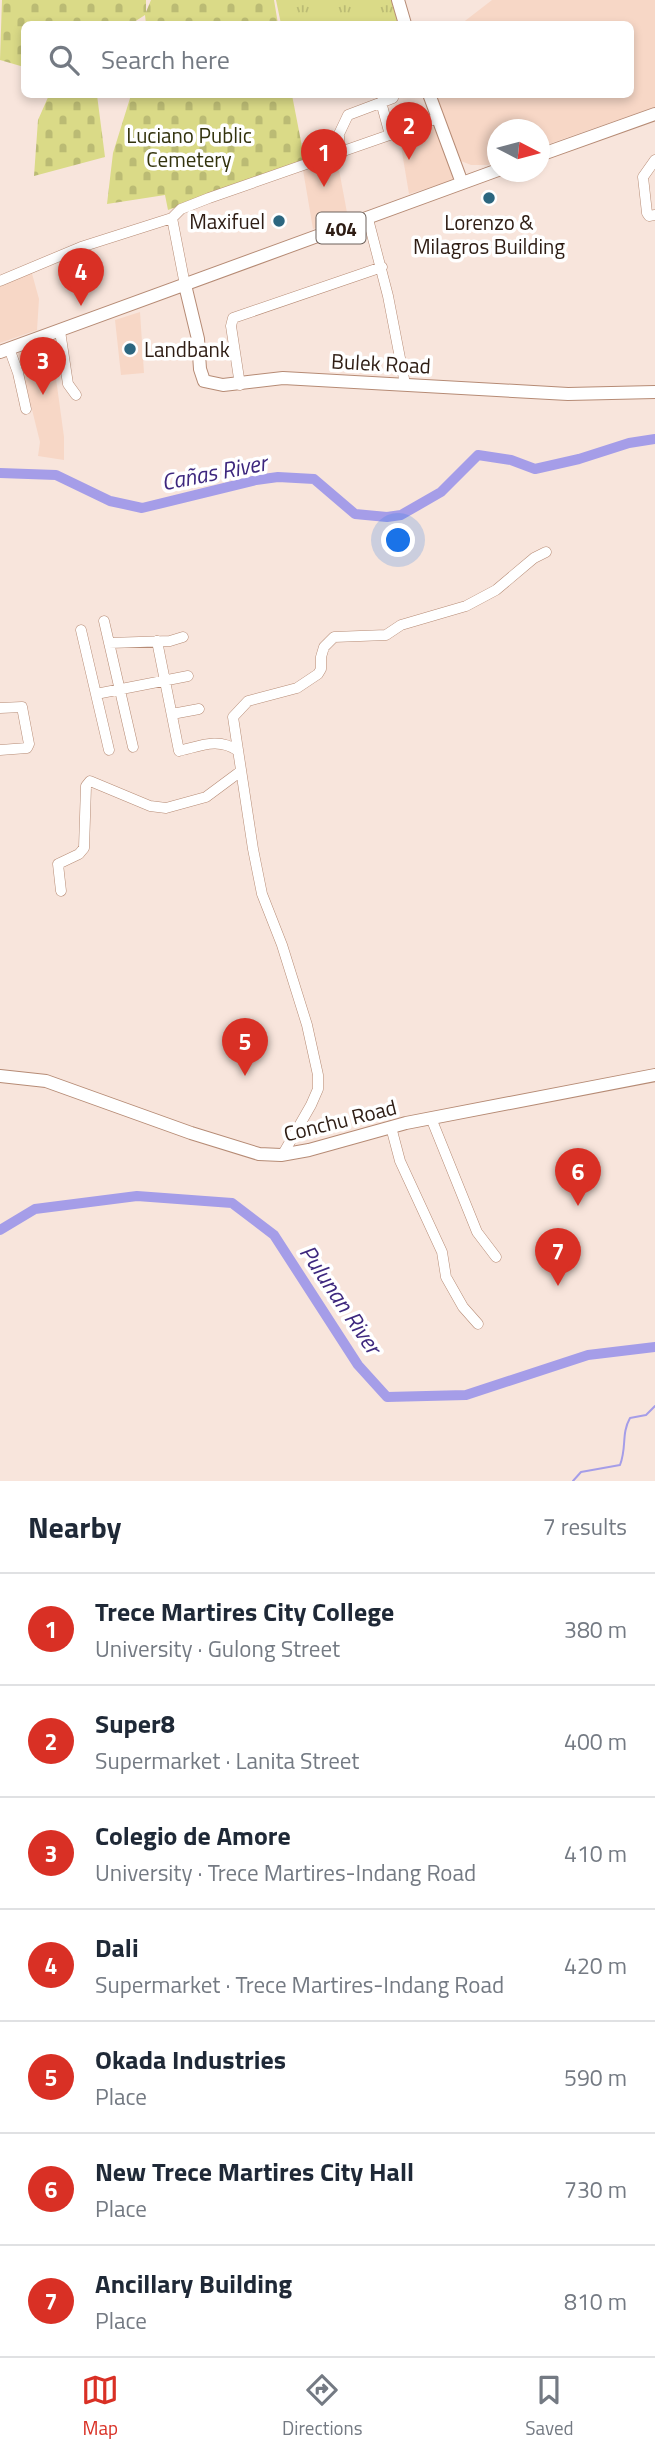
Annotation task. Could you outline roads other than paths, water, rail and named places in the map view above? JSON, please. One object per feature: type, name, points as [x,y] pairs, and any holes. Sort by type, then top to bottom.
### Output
[{"type":"main road","points":[[398,0],[404,21]]},
{"type":"main road","points":[[430,98],[462,183]]},
{"type":"main road","points":[[550,151],[655,114]]},
{"type":"main road","name":"404","points":[[4,350],[487,174]]},
{"type":"main road","name":"Bulek Road","points":[[185,285],[200,349],[202,378],[210,384],[240,385],[283,378],[568,394],[655,392]]},
{"type":"main road","name":"Conchu Road","points":[[0,1076],[46,1082],[191,1133],[259,1153],[283,1154],[309,1150],[431,1118],[655,1075]]},
{"type":"street","points":[[339,153],[340,134],[348,115],[391,98]]},
{"type":"street","points":[[381,102],[390,135]]},
{"type":"street","points":[[0,281],[81,247],[172,218],[181,209],[209,198],[438,118]]},
{"type":"street","points":[[655,160],[643,177],[646,213],[649,216],[655,215]]},
{"type":"street","points":[[172,218],[185,285]]},
{"type":"street","points":[[368,219],[382,268],[405,384]]},
{"type":"street","points":[[240,385],[231,326],[233,318],[382,268]]},
{"type":"street","points":[[60,331],[68,384],[76,395]]},
{"type":"street","points":[[4,350],[18,373],[26,409]]},
{"type":"street","points":[[283,1154],[311,1105],[318,1089],[318,1075],[307,1025],[282,945],[262,894],[233,722],[248,701],[297,688],[318,674],[324,646],[334,637],[386,635],[401,625],[466,606],[496,590],[522,567],[546,552]]},
{"type":"street","points":[[104,621],[133,747]]},
{"type":"street","points":[[81,630],[109,750]]},
{"type":"street","points":[[110,643],[183,638]]},
{"type":"street","points":[[157,641],[179,751],[216,743],[229,744],[238,751]]},
{"type":"street","points":[[96,694],[188,676]]},
{"type":"street","points":[[0,709],[22,708],[29,744],[27,748],[0,748]]},
{"type":"street","points":[[172,714],[199,709]]},
{"type":"street","points":[[61,891],[58,864],[79,854],[84,848],[86,786],[90,781],[150,806],[166,808],[206,797],[241,771]]},
{"type":"street","points":[[431,1118],[477,1232],[496,1257]]},
{"type":"street","points":[[391,1127],[400,1161],[442,1252],[446,1277],[463,1307],[478,1324]]},
{"type":"waterway","name":"Cañas River","points":[[0,473],[56,475],[110,501],[142,508],[256,480],[278,477],[314,479],[355,514],[387,517],[401,515],[441,492],[478,455],[511,460],[535,469],[629,443],[655,439]]},
{"type":"waterway","name":"Pulunan River","points":[[0,1230],[35,1209],[137,1196],[232,1203],[274,1235],[358,1365],[387,1397],[466,1395],[588,1355],[655,1347]]},
{"type":"waterway","points":[[573,1481],[581,1472],[620,1465],[630,1418],[646,1415],[655,1406]]},
{"type":"place","name":"Super8","points":[[409,160]]},
{"type":"place","name":"Trece Martires City College","points":[[324,187]]},
{"type":"place","name":"Lorenzo & Milagros Building","points":[[489,198]]},
{"type":"place","name":"Maxifuel","points":[[279,221]]},
{"type":"place","name":"Dali","points":[[81,306]]},
{"type":"place","name":"Landbank","points":[[130,349]]},
{"type":"place","name":"Colegio de Amore","points":[[43,395]]},
{"type":"place","name":"Okada Industries","points":[[245,1076]]},
{"type":"place","name":"New Trece Martires City Hall","points":[[578,1206]]},
{"type":"place","name":"Ancillary Building","points":[[558,1286]]},
{"type":"park label","name":"Luciano Public Cemetery","points":[[189,147]]}]
